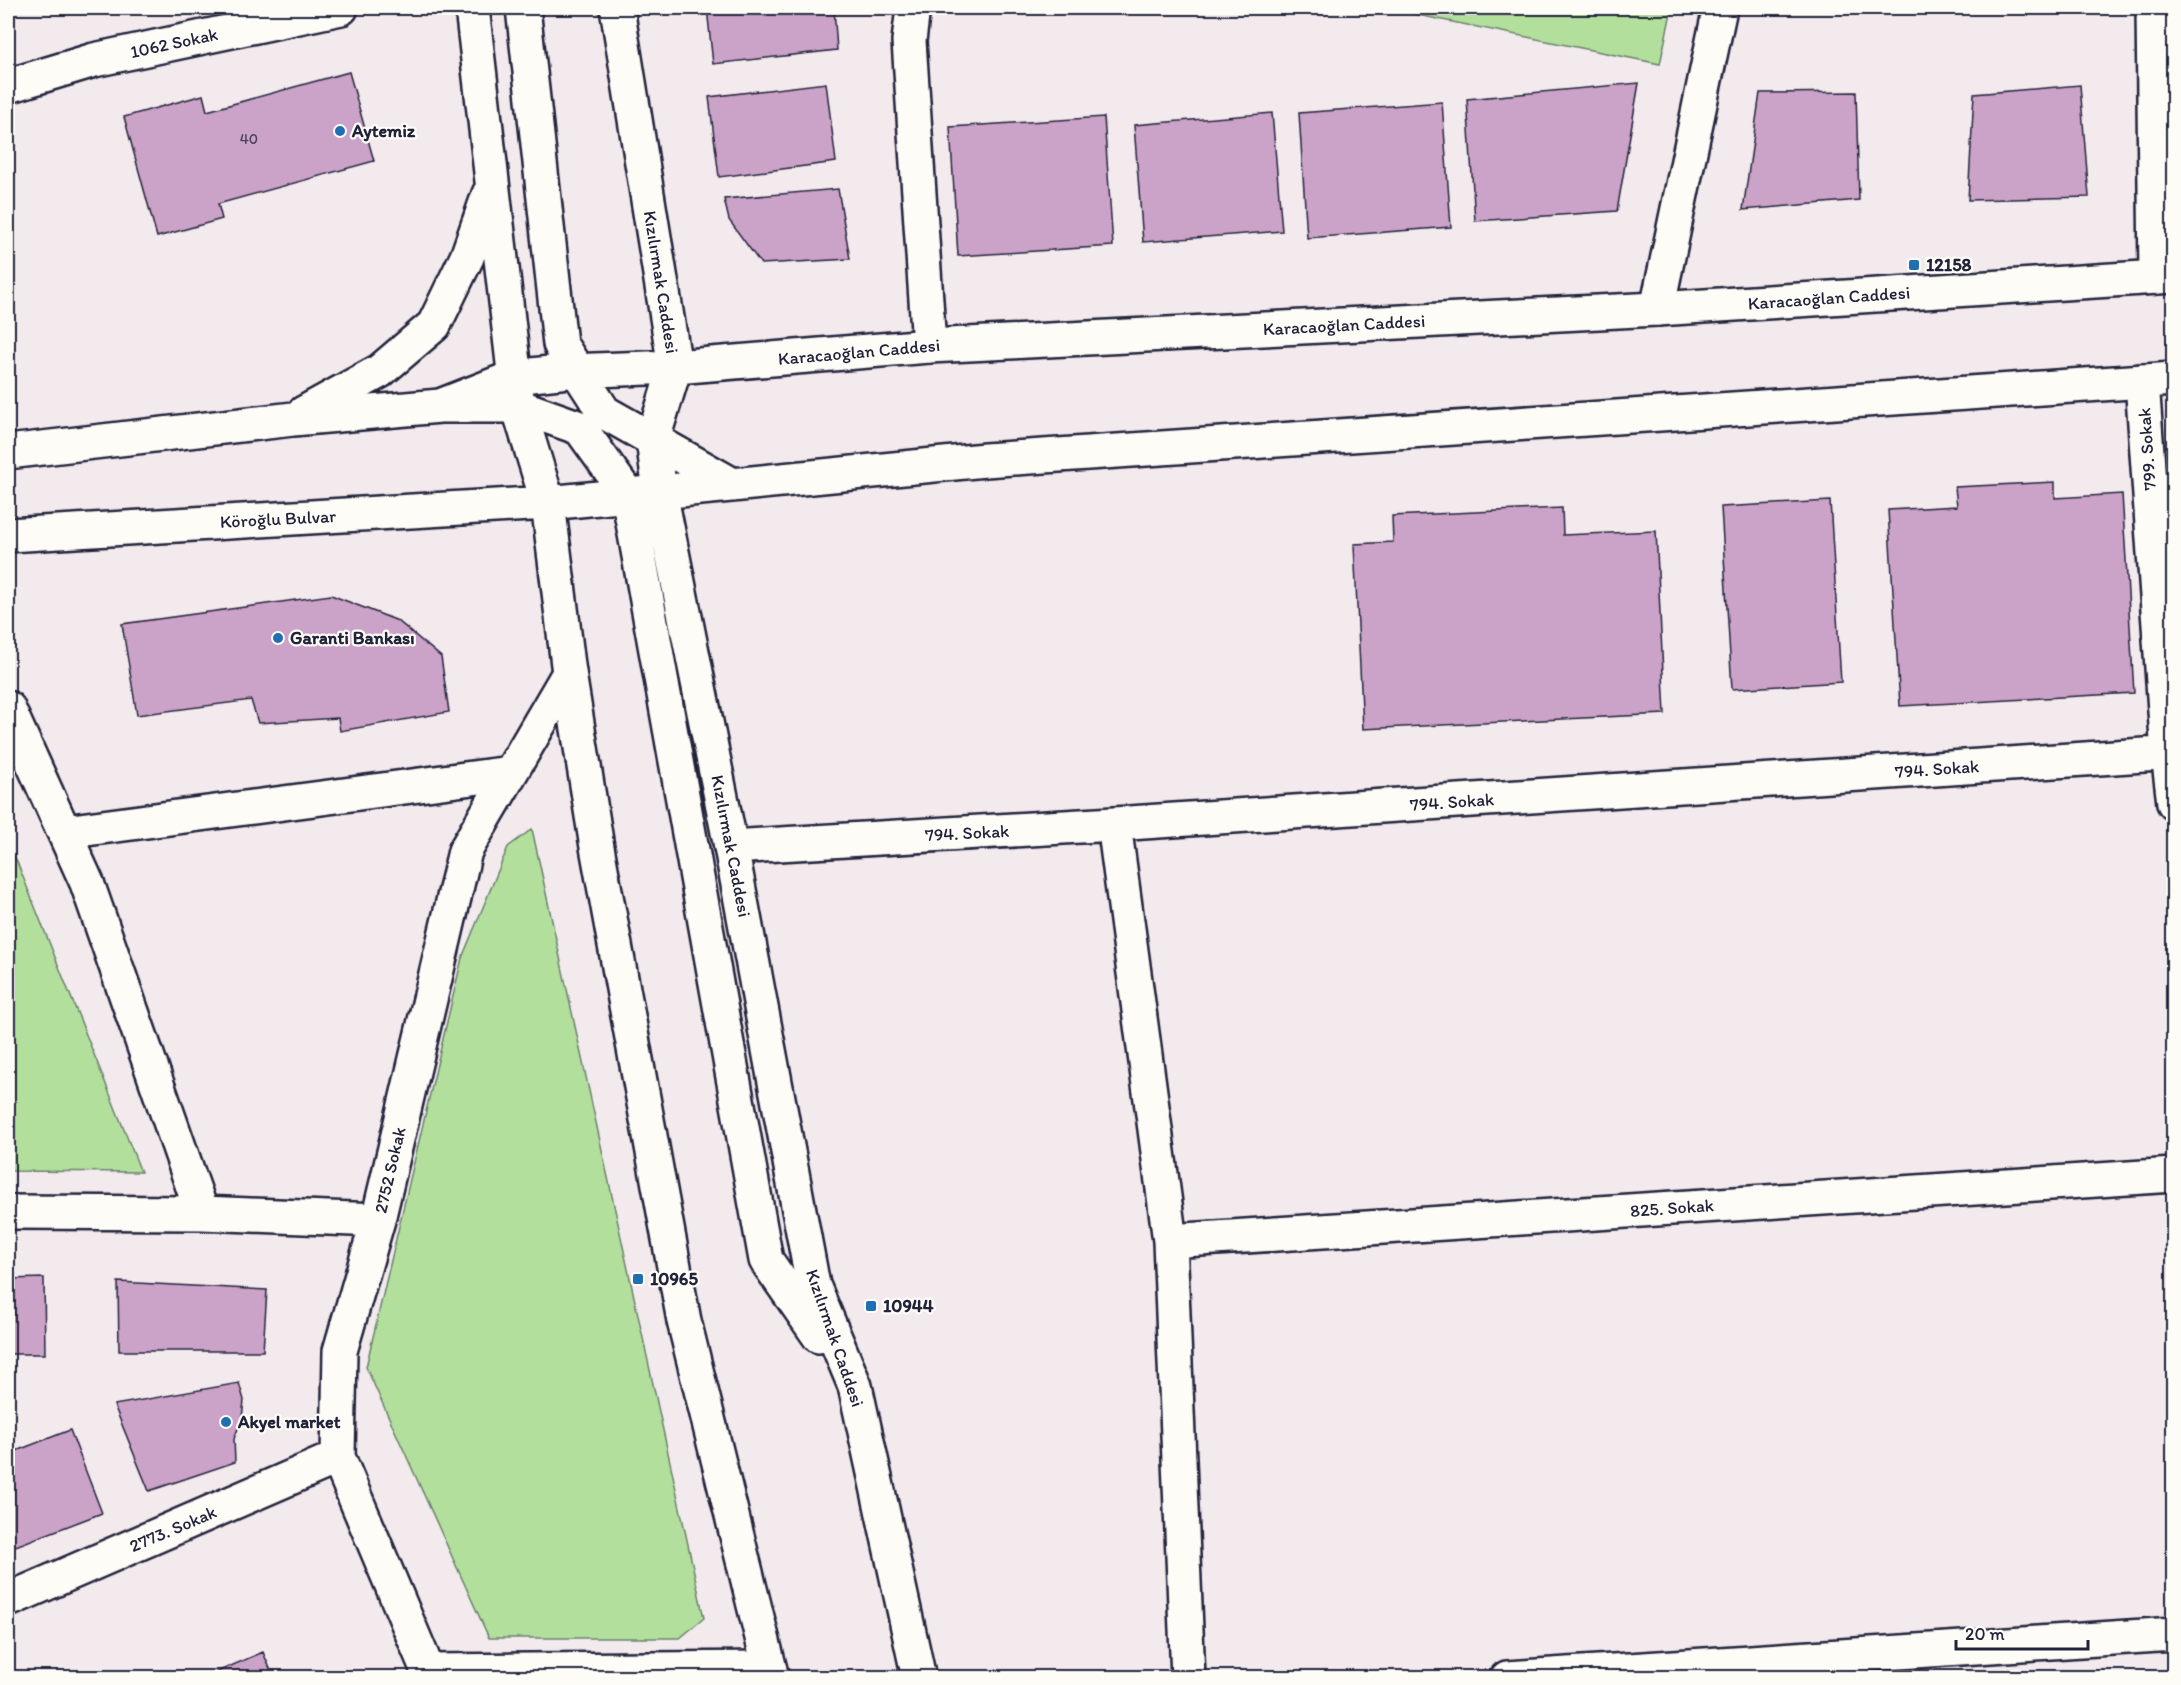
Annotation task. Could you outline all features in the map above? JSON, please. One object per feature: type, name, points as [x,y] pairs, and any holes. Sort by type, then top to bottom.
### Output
[{"type":"main road","name":"1062 Sokak","points":[[8,86],[94,60],[341,8]]},
{"type":"main road","points":[[430,1674],[771,1673],[684,1321],[597,847],[569,673],[548,503],[516,391],[472,8]]},
{"type":"main road","points":[[523,8],[560,344],[604,412],[733,485]]},
{"type":"main road","name":"Kızılırmak Caddesi","points":[[617,8],[675,367],[652,439],[644,494],[731,847],[813,1285],[855,1386],[919,1677]]},
{"type":"main road","points":[[913,8],[909,41],[929,346]]},
{"type":"main road","points":[[1657,309],[1720,8]]},
{"type":"main road","points":[[2153,8],[2165,277]]},
{"type":"main road","points":[[8,452],[292,419],[380,371],[434,325],[467,257],[492,187]]},
{"type":"main road","name":"Karacaoğlan Caddesi","points":[[292,419],[440,406],[516,391],[577,370],[675,367],[929,346],[1657,309],[2165,277]]},
{"type":"main road","points":[[548,503],[997,459],[2158,380]]},
{"type":"main road","name":"799. Sokak","points":[[2158,380],[2174,804]]},
{"type":"main road","points":[[516,391],[580,428],[644,494],[766,1260],[855,1386]]},
{"type":"main road","name":"Köroğlu Bulvar","points":[[8,535],[548,503]]},
{"type":"main road","name":"2752 Sokak","points":[[430,1674],[338,1457],[340,1351],[378,1220],[465,850],[569,673]]},
{"type":"main road","points":[[8,708],[87,883],[202,1213]]},
{"type":"main road","name":"794. Sokak","points":[[731,847],[2171,754]]},
{"type":"main road","points":[[64,832],[510,773]]},
{"type":"main road","points":[[1114,824],[1170,1241],[1188,1677]]},
{"type":"main road","name":"825. Sokak","points":[[1170,1241],[2174,1175]]},
{"type":"main road","points":[[8,1212],[202,1213],[378,1220]]},
{"type":"main road","name":"2773. Sokak","points":[[8,1600],[338,1457]]},
{"type":"main road","points":[[1507,1677],[1672,1672],[2174,1634]]},
{"type":"green space","points":[[1383,8],[1672,8],[1660,64]]},
{"type":"green space","points":[[532,829],[704,1618],[680,1638],[489,1638],[366,1367],[462,958],[508,847]]},
{"type":"green space","points":[[15,857],[141,1172],[8,1171],[8,858]]},
{"type":"green space","points":[[2173,1674],[2173,1678],[2088,1677]]},
{"type":"building","points":[[707,8],[834,8],[837,50],[713,64]]},
{"type":"building","points":[[349,72],[374,161],[218,204],[222,219],[157,237],[124,117],[203,95],[207,111]]},
{"type":"building","points":[[826,83],[836,162],[719,177],[709,97]]},
{"type":"building","points":[[1639,83],[1617,211],[1475,221],[1467,99]]},
{"type":"building","points":[[2080,85],[2089,197],[1968,200],[1974,94]]},
{"type":"building","points":[[1856,92],[1859,200],[1743,210],[1760,93]]},
{"type":"building","points":[[1442,102],[1451,227],[1307,238],[1299,113]]},
{"type":"building","points":[[1272,113],[1282,231],[1143,242],[1134,125]]},
{"type":"building","points":[[1104,117],[1113,246],[958,256],[950,127]]},
{"type":"building","points":[[838,189],[850,259],[761,264],[729,220],[724,199]]},
{"type":"building","points":[[2055,482],[2055,498],[2122,494],[2134,693],[1900,706],[1888,510],[1957,506],[1955,487]]},
{"type":"building","points":[[1830,501],[1841,682],[1732,689],[1721,507]]},
{"type":"building","points":[[1562,508],[1563,535],[1656,531],[1665,714],[1363,729],[1354,544],[1393,542],[1392,516]]},
{"type":"building","points":[[331,595],[398,621],[441,657],[449,712],[340,731],[338,718],[258,723],[251,700],[137,715],[122,624]]},
{"type":"building","points":[[44,1278],[45,1354],[8,1354],[8,1279]]},
{"type":"building","points":[[118,1282],[267,1290],[263,1351],[119,1351]]},
{"type":"building","points":[[239,1383],[244,1400],[242,1418],[234,1439],[235,1462],[149,1491],[114,1405]]},
{"type":"building","points":[[70,1430],[102,1513],[8,1549],[8,1454]]},
{"type":"building","points":[[263,1652],[274,1678],[203,1678]]},
{"type":"building","points":[[315,1670],[319,1678],[301,1678]]},
{"type":"place","name":"Aytemiz","points":[[340,131]]},
{"type":"place","name":"12158","points":[[1914,265]]},
{"type":"place","name":"Garanti Bankası","points":[[278,638]]},
{"type":"place","name":"10965","points":[[638,1279]]},
{"type":"place","name":"10944","points":[[871,1306]]},
{"type":"place","name":"Akyel market","points":[[226,1422]]}]
